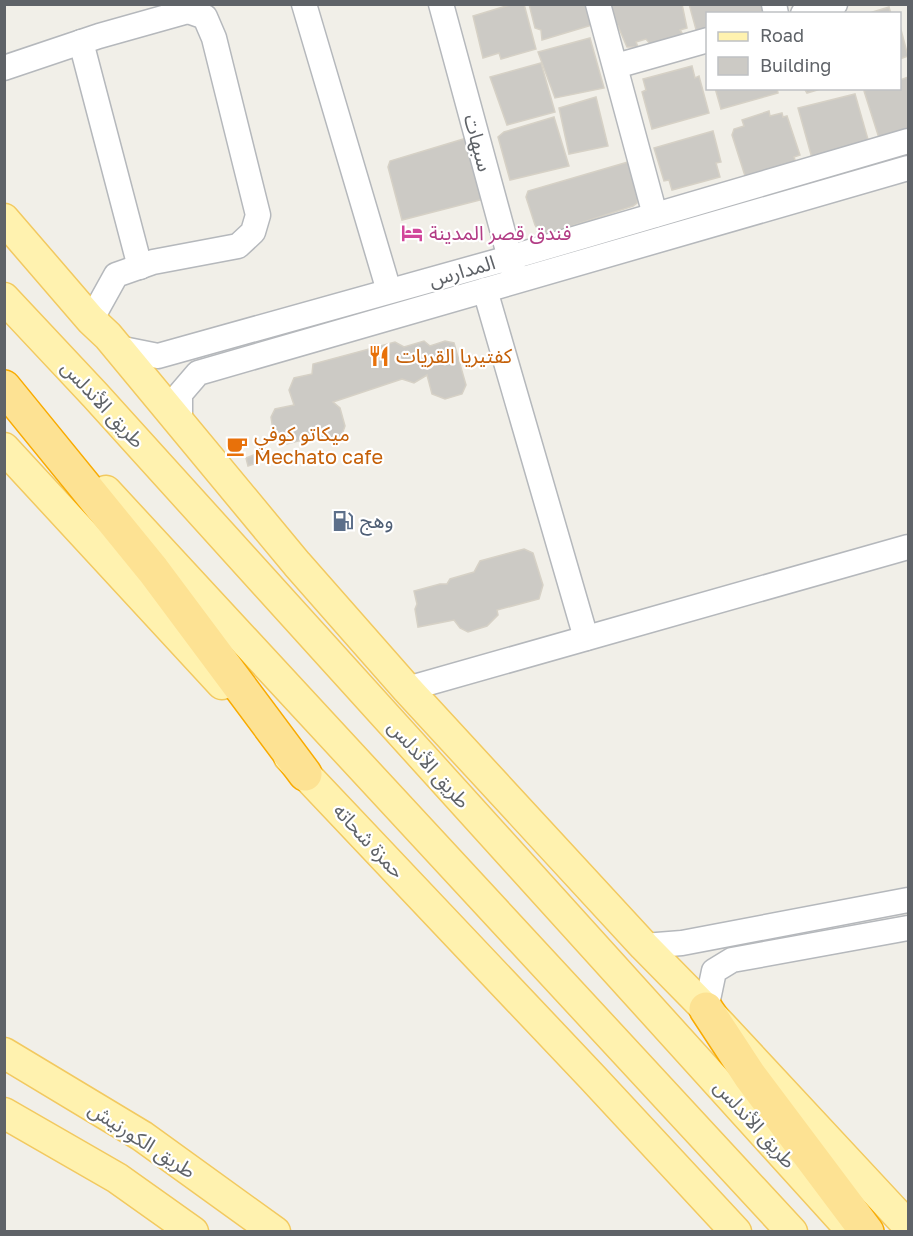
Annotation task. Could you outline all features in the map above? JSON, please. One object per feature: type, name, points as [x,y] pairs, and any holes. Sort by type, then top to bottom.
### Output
[{"type":"highway","points":[[4,387],[153,570],[305,774]]},
{"type":"highway","points":[[706,1010],[750,1076],[867,1232]]},
{"type":"main road","points":[[4,219],[91,320],[108,336],[297,564],[407,689],[909,1226]]},
{"type":"main road","name":"طريق الأندلس","points":[[4,298],[95,395],[852,1232]]},
{"type":"main road","points":[[4,381],[792,1232]]},
{"type":"main road","points":[[95,395],[297,564]]},
{"type":"main road","name":"حمزة شحاته","points":[[4,448],[305,774],[736,1232]]},
{"type":"main road","name":"طريق الكورنيش","points":[[4,1053],[142,1136],[275,1232]]},
{"type":"main road","points":[[592,1077],[766,1232]]},
{"type":"main road","points":[[4,1113],[117,1178],[193,1232]]},
{"type":"street","points":[[304,4],[389,291]]},
{"type":"street","name":"سبهات","points":[[441,4],[516,281]]},
{"type":"street","points":[[598,4],[655,215]]},
{"type":"street","points":[[809,12],[835,4]]},
{"type":"street","points":[[4,68],[188,10],[205,17],[214,38],[258,215],[253,232],[238,246],[153,262],[116,275],[91,320]]},
{"type":"street","points":[[616,66],[706,41]]},
{"type":"street","points":[[81,42],[140,267]]},
{"type":"street","name":"المدارس","points":[[118,348],[158,356],[509,258],[909,141]]},
{"type":"street","name":"المدارس","points":[[180,422],[180,394],[198,373],[909,168]]},
{"type":"street","points":[[484,290],[585,638]]},
{"type":"street","points":[[407,689],[909,547]]},
{"type":"street","points":[[644,945],[682,943],[909,900]]},
{"type":"street","points":[[706,1010],[714,971],[732,960],[909,928]]},
{"type":"building","points":[[513,4],[524,4],[536,49],[501,59],[499,53],[483,58],[473,16]]},
{"type":"building","points":[[529,4],[586,4],[592,25],[542,40],[541,30],[535,28]]},
{"type":"building","points":[[607,4],[682,4],[687,28],[680,30],[684,36],[672,46],[668,39],[650,44],[646,39],[636,42],[638,47],[627,47],[618,26],[610,28]]},
{"type":"building","points":[[689,4],[765,4],[770,12],[706,12],[706,31],[697,33]]},
{"type":"building","points":[[889,7],[890,12],[873,12]]},
{"type":"building","points":[[901,30],[908,56],[901,59]]},
{"type":"building","points":[[590,38],[604,88],[555,98],[538,52]]},
{"type":"building","points":[[541,63],[555,112],[507,125],[490,77]]},
{"type":"building","points":[[692,66],[695,78],[699,76],[709,113],[652,129],[642,92],[646,90],[643,79]]},
{"type":"building","points":[[908,77],[908,130],[879,138],[864,91],[901,90],[901,80]]},
{"type":"building","points":[[716,90],[777,90],[778,93],[721,109]]},
{"type":"building","points":[[855,94],[869,143],[812,158],[798,108]]},
{"type":"building","points":[[596,97],[608,146],[569,154],[559,108]]},
{"type":"building","points":[[769,111],[770,116],[782,113],[783,117],[787,116],[800,155],[794,157],[796,163],[746,179],[732,135],[734,129],[744,126],[742,120]]},
{"type":"building","points":[[554,117],[569,166],[510,180],[498,137],[504,132]]},
{"type":"building","points":[[713,131],[721,162],[716,163],[720,177],[672,190],[669,180],[664,181],[654,148]]},
{"type":"building","points":[[470,137],[484,199],[402,220],[388,167],[390,161]]},
{"type":"building","points":[[628,162],[638,197],[637,203],[547,234],[540,233],[526,197],[528,191]]},
{"type":"building","points":[[424,341],[430,346],[445,341],[454,343],[466,385],[462,394],[445,399],[432,394],[427,375],[414,383],[402,379],[333,402],[340,408],[345,426],[341,437],[320,441],[317,436],[287,444],[273,430],[271,417],[275,409],[294,405],[289,390],[294,378],[312,374],[313,364],[395,342],[404,347]]},
{"type":"building","points":[[264,451],[266,460],[248,466],[246,458]]},
{"type":"building","points":[[524,549],[533,553],[543,585],[539,599],[497,610],[498,615],[487,626],[468,632],[460,628],[454,620],[418,627],[414,591],[447,584],[450,579],[474,572],[480,561]]},
{"type":"place","name":"فندق قصر المدينة","points":[[412,233]]},
{"type":"place","name":"كفتيريا القريات","points":[[379,356]]},
{"type":"place","name":"ميكاتو كوفي Mechato cafe","points":[[237,446]]},
{"type":"place","name":"وهج","points":[[343,521]]}]
